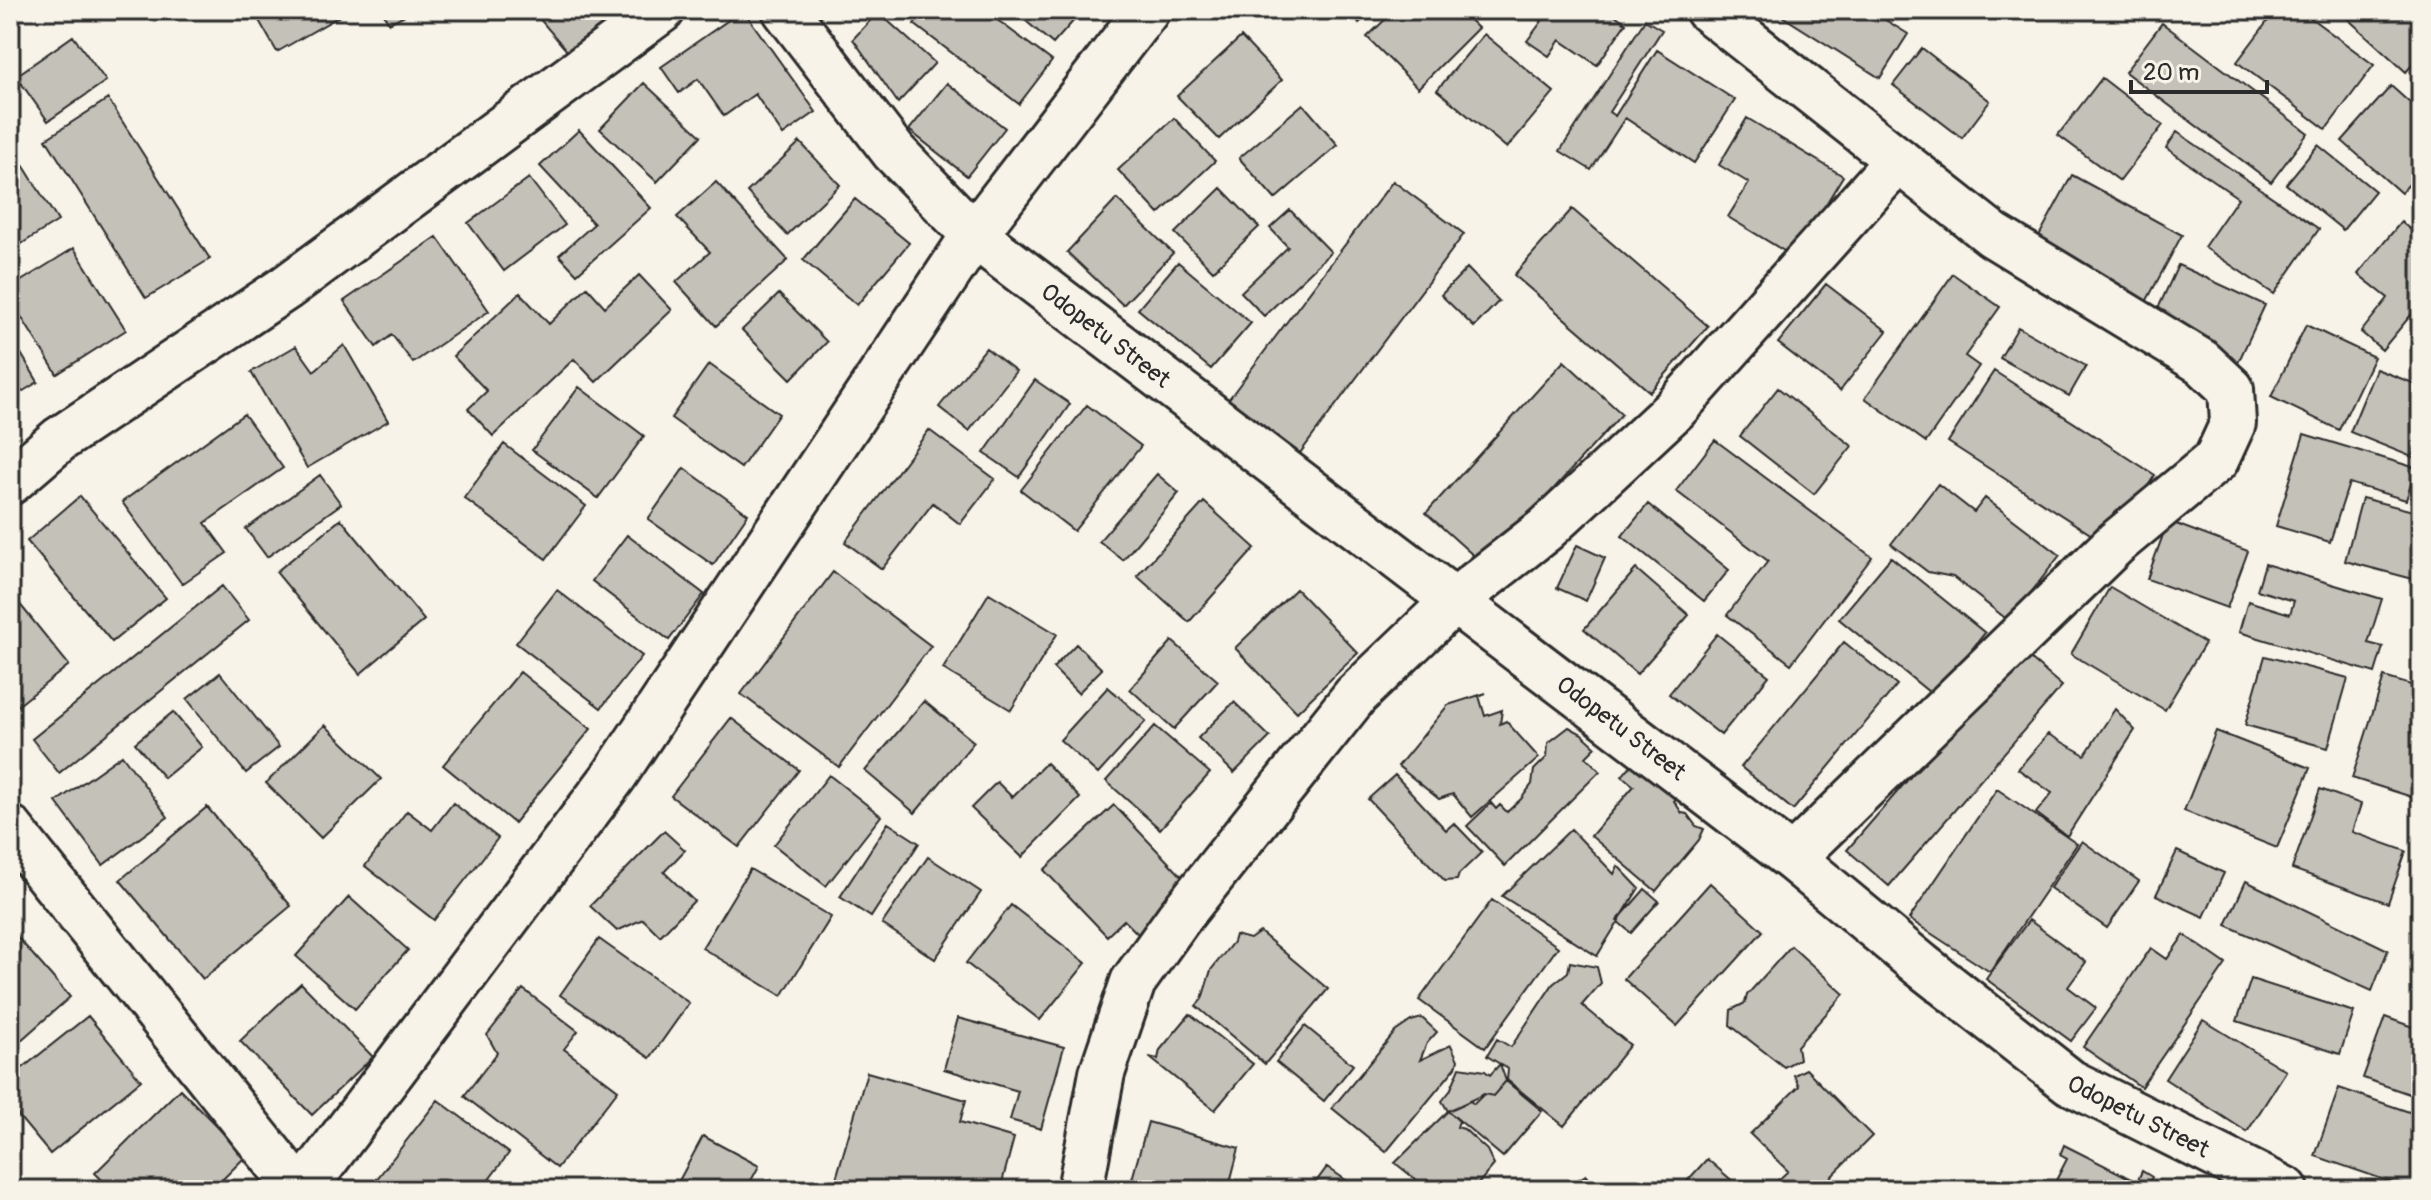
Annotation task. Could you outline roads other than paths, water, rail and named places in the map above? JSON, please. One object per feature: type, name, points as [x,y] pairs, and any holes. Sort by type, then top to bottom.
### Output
[{"type":"street","points":[[10,482],[60,439],[287,287],[662,10]]},
{"type":"street","name":"Odopetu Street","points":[[785,10],[894,152],[974,235],[1792,858],[2070,1082],[2286,1190]]},
{"type":"street","points":[[10,828],[301,1190],[614,776],[974,235],[1147,10]]},
{"type":"street","points":[[1708,10],[1993,235],[2202,362],[2231,389],[2233,423],[2216,460],[2116,543],[1792,858]]},
{"type":"street","points":[[1080,1190],[1102,1073],[1133,982],[1178,919],[1355,696],[1453,602],[1545,530],[1674,410],[1898,160]]}]
